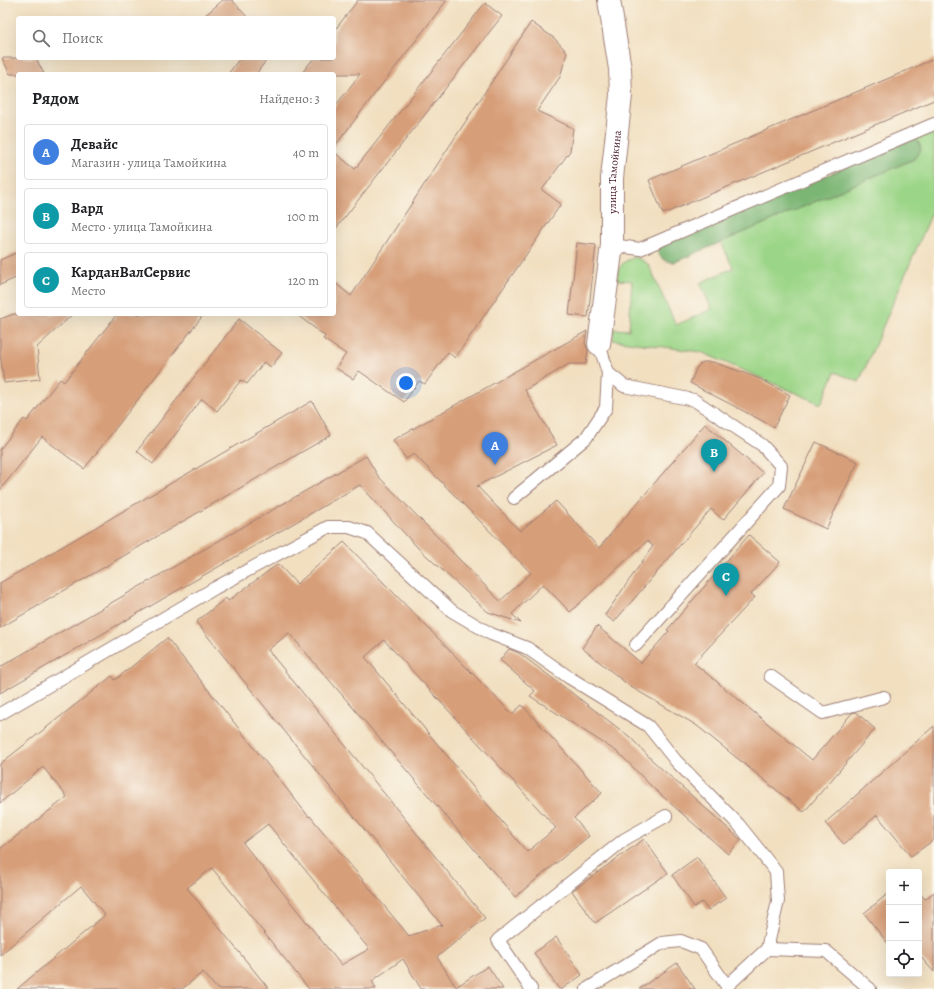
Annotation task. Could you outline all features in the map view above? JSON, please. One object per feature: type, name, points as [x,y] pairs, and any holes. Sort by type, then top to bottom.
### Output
[{"type":"street","name":"улица Тамойкина","points":[[599,344],[612,245],[612,178],[621,95],[620,69],[609,0]]},
{"type":"lane","points":[[612,245],[640,249],[934,124]]},
{"type":"lane","points":[[514,498],[586,438],[606,408],[608,373],[599,344]]},
{"type":"lane","points":[[608,373],[624,386],[694,400],[762,445],[781,466],[780,486],[636,646]]},
{"type":"lane","points":[[0,714],[215,588],[328,527],[349,527],[367,533],[452,611],[491,634],[527,648],[570,678],[648,726],[676,761],[739,825],[776,872],[778,901],[767,949],[727,988],[701,949],[681,941],[662,943],[588,989]]},
{"type":"lane","points":[[770,676],[823,713],[884,697]]},
{"type":"lane","points":[[531,989],[498,940],[625,839],[666,816]]},
{"type":"lane","points":[[767,949],[826,951],[870,989]]},
{"type":"green space","points":[[934,131],[934,208],[859,382],[835,372],[821,404],[701,352],[613,340],[614,329],[629,330],[632,281],[617,280],[618,271],[627,260],[636,257],[648,264],[676,325],[712,309],[700,283],[733,268],[721,242],[914,159],[920,144],[915,138]]},
{"type":"green space","points":[[915,138],[920,144],[921,150],[914,159],[675,262],[664,260],[657,252],[660,246]]},
{"type":"building","points":[[223,0],[232,0],[246,16],[204,16]]},
{"type":"building","points":[[358,0],[447,0],[336,144],[336,105],[360,74],[303,72],[312,60],[336,60],[336,28]]},
{"type":"building","points":[[485,3],[502,16],[336,228],[336,154],[355,169]]},
{"type":"building","points":[[531,22],[554,38],[567,52],[560,77],[537,111],[573,128],[570,151],[542,190],[561,204],[455,358],[448,352],[425,384],[419,381],[404,402],[359,371],[353,379],[336,368],[346,354],[323,339],[325,336],[299,316],[336,316],[336,284],[351,296]]},
{"type":"building","points":[[2,58],[37,60],[43,72],[16,72],[16,74],[10,74]]},
{"type":"building","points":[[934,59],[934,100],[663,214],[649,180]]},
{"type":"building","points":[[238,60],[266,60],[258,72],[230,72]]},
{"type":"building","points":[[577,243],[596,245],[588,317],[569,315]]},
{"type":"building","points":[[16,253],[16,278],[0,285],[0,260]]},
{"type":"building","points":[[14,314],[16,314],[16,316],[71,316],[37,347],[40,379],[4,383],[0,354],[0,319]]},
{"type":"building","points":[[115,316],[202,316],[84,469],[42,437],[0,490],[0,449],[24,419],[27,421],[60,379],[64,382]]},
{"type":"building","points":[[239,319],[282,353],[271,367],[264,362],[247,384],[241,380],[217,411],[202,399],[153,464],[137,451]]},
{"type":"building","points":[[587,331],[585,343],[588,350],[586,364],[569,364],[525,390],[557,445],[477,486],[520,531],[556,501],[599,548],[705,424],[763,473],[723,520],[711,509],[614,622],[605,615],[653,546],[647,541],[570,612],[543,584],[512,614],[521,623],[488,612],[417,547],[360,485],[0,693],[0,667],[366,456],[378,476],[500,601],[531,573],[414,454],[406,459],[393,440]]},
{"type":"building","points":[[703,362],[713,362],[758,378],[790,395],[774,427],[690,383],[697,367]]},
{"type":"building","points":[[312,401],[331,435],[0,628],[0,583]]},
{"type":"building","points":[[816,442],[858,462],[826,529],[784,509]]},
{"type":"building","points":[[749,535],[780,562],[751,594],[755,597],[694,663],[812,760],[852,713],[856,712],[875,729],[804,812],[696,725],[631,687],[582,648],[597,626],[641,663],[669,631],[667,630]]},
{"type":"building","points":[[344,542],[512,714],[522,705],[602,793],[574,818],[589,836],[515,897],[289,633],[268,650],[485,918],[437,957],[456,987],[488,966],[503,989],[421,989],[403,959],[372,981],[376,989],[309,989],[212,868],[187,888],[269,989],[217,989],[203,972],[182,989],[17,989],[105,915],[81,886],[0,955],[0,849],[67,797],[43,767],[0,803],[0,764],[112,676],[115,680],[167,638],[309,817],[310,816],[409,936],[442,925],[196,622],[226,598],[228,601],[278,564],[297,584]],"holes":[[[384,640],[556,828],[527,852],[365,657]],[[268,824],[369,949],[341,965],[243,843]]]},
{"type":"building","points":[[509,649],[519,653],[630,737],[653,761],[741,840],[728,854],[652,787],[619,753],[530,696],[535,691],[500,660]]},
{"type":"building","points":[[934,726],[934,840],[911,856],[877,815],[844,844],[825,823]]},
{"type":"building","points":[[644,839],[668,873],[595,923],[572,891]]},
{"type":"building","points":[[697,857],[726,898],[708,910],[702,902],[694,907],[672,875]]},
{"type":"building","points":[[934,892],[934,972],[922,958],[922,896],[925,899]]},
{"type":"building","points":[[886,895],[886,941],[864,913]]},
{"type":"building","points":[[556,937],[582,975],[562,989],[559,989],[534,953]]},
{"type":"building","points":[[677,963],[695,989],[639,989]]},
{"type":"place","name":"Девайс","points":[[495,465]]},
{"type":"place","name":"Вард","points":[[714,472]]},
{"type":"place","name":"КарданВалСервис","points":[[726,596]]}]
